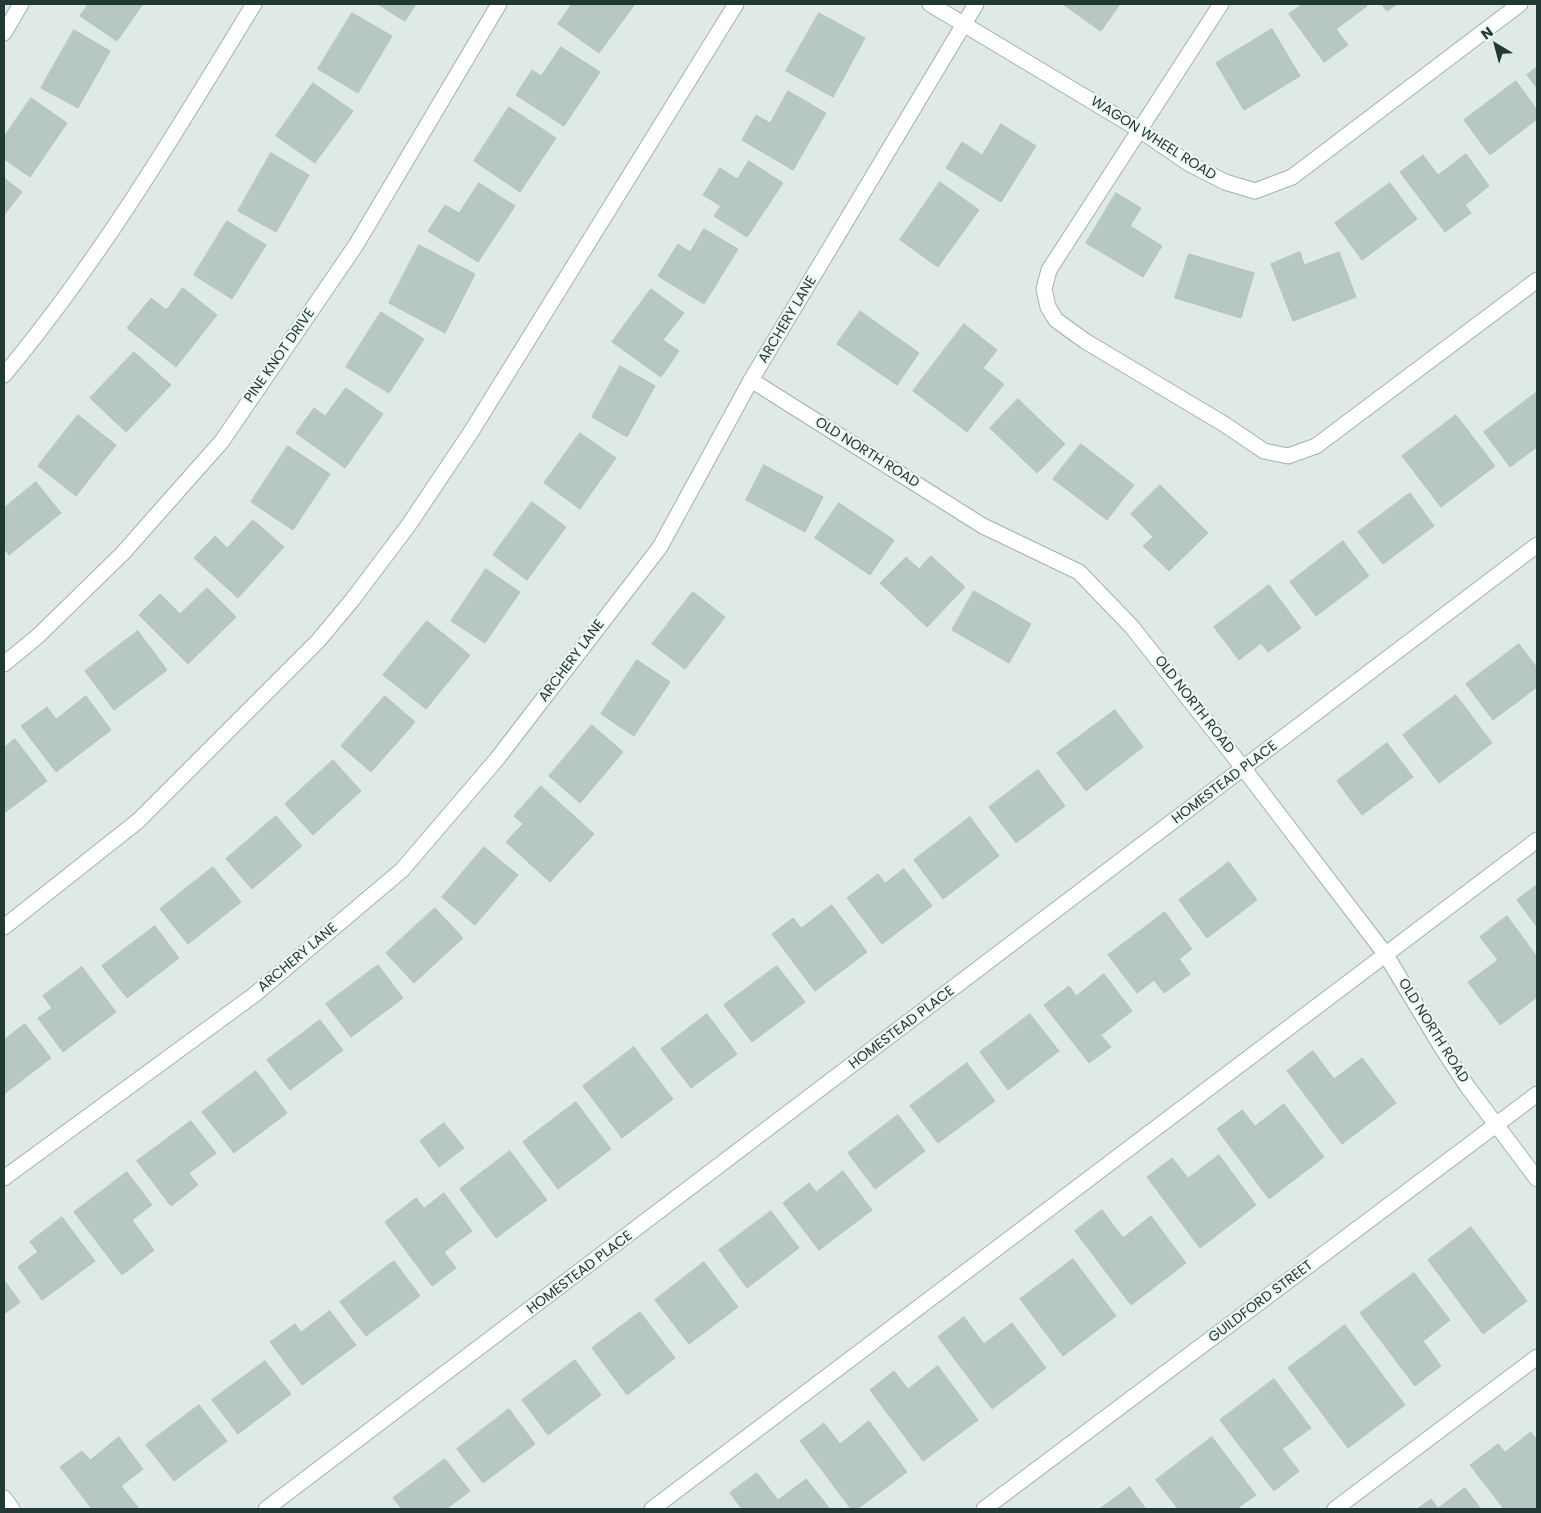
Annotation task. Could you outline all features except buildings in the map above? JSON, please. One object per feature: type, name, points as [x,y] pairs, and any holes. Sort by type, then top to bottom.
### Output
[{"type":"street","points":[[4,33],[21,4]]},
{"type":"street","points":[[4,375],[84,273],[137,196],[254,4]]},
{"type":"street","name":"PINE KNOT DRIVE","points":[[4,664],[38,636],[123,553],[222,441],[356,245],[499,4]]},
{"type":"street","points":[[4,927],[138,821],[318,641],[353,599],[408,526],[471,432],[736,4]]},
{"type":"street","name":"WAGON WHEEL ROAD","points":[[930,4],[1140,130],[1188,163],[1225,182],[1255,192],[1292,177],[1520,4]]},
{"type":"street","name":"ARCHERY LANE","points":[[4,1178],[254,995],[402,870],[497,759],[660,547],[751,380],[976,4]]},
{"type":"street","points":[[1221,4],[1049,270],[1044,289],[1048,307],[1056,320],[1085,341],[1224,424],[1264,451],[1288,456],[1316,446],[1537,280]]},
{"type":"street","name":"OLD NORTH ROAD","points":[[751,380],[983,526],[1079,572],[1132,627],[1244,769],[1386,955],[1442,1048],[1537,1179]]},
{"type":"street","name":"HOMESTEAD PLACE","points":[[266,1509],[1244,769],[1537,544]]},
{"type":"street","points":[[652,1509],[1537,840]]},
{"type":"street","name":"GUILDFORD STREET","points":[[984,1509],[1497,1126],[1537,1094]]},
{"type":"street","points":[[1336,1509],[1537,1357]]},
{"type":"street","points":[[4,1498],[12,1509]]}]
